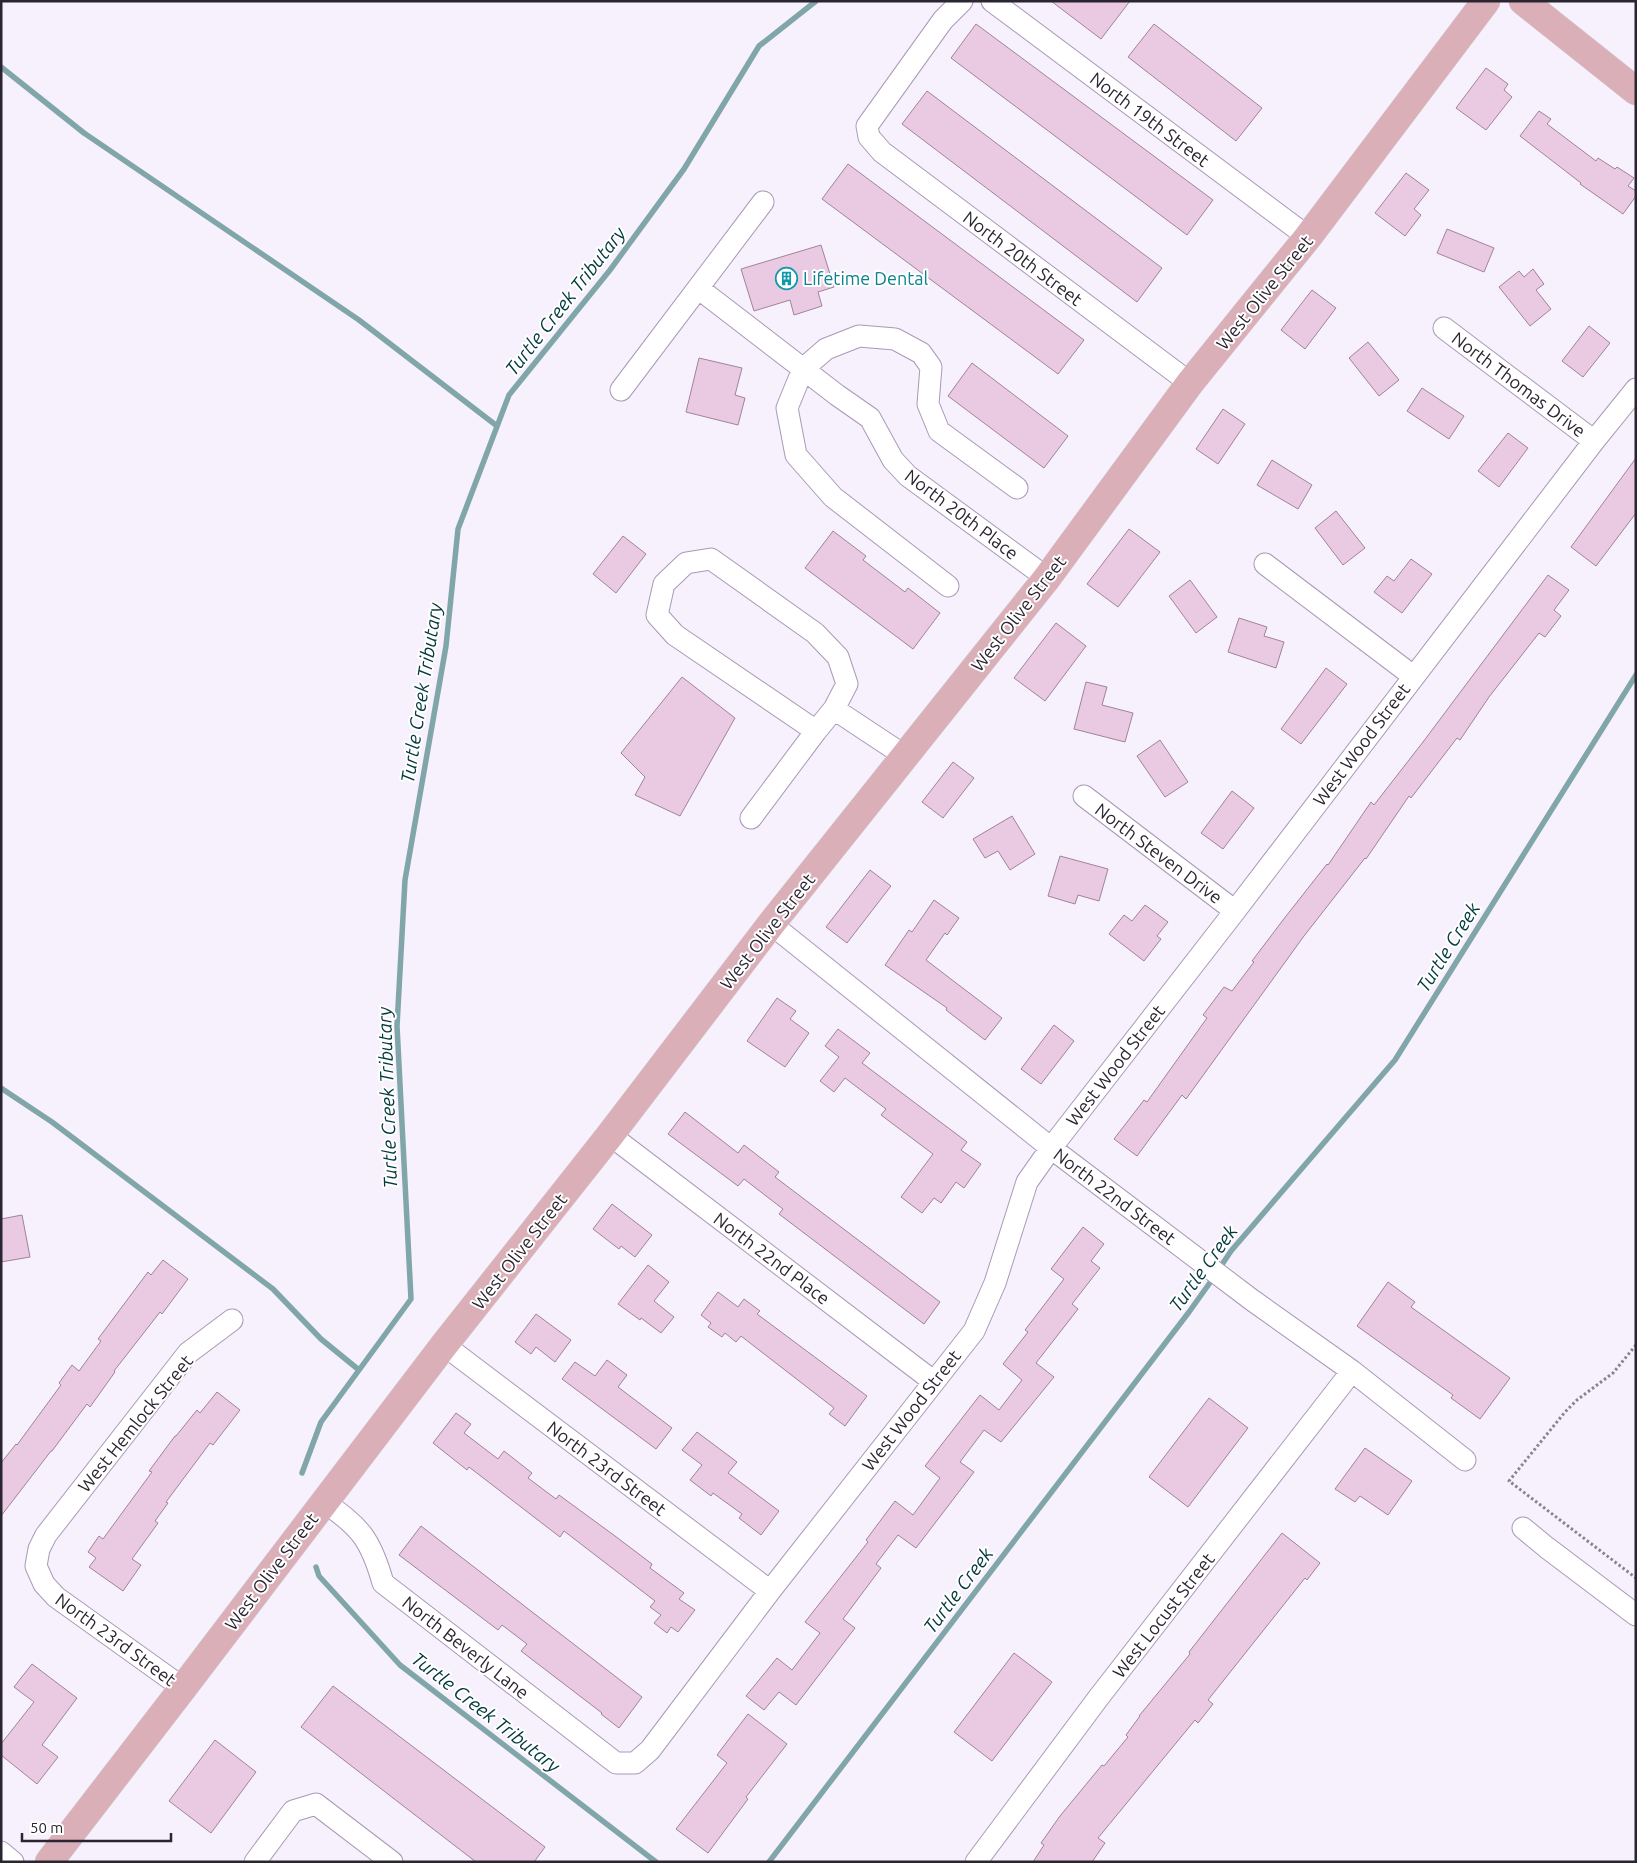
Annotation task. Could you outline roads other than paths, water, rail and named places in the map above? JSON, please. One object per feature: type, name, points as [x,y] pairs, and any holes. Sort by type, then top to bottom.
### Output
[{"type":"main road","name":"West Olive Street","points":[[49,1862],[444,1345],[610,1135],[771,924],[1047,578],[1190,383],[1308,238],[1486,1]]},
{"type":"main road","points":[[1523,1],[1636,91]]},
{"type":"street","name":"North 20th Street","points":[[962,1],[943,20],[868,126],[869,137],[882,152],[1190,383]]},
{"type":"street","name":"North 19th Street","points":[[992,1],[1308,238]]},
{"type":"street","points":[[621,390],[763,202]]},
{"type":"street","points":[[698,288],[803,369]]},
{"type":"street","name":"North Thomas Drive","points":[[1444,328],[1594,441]]},
{"type":"street","points":[[948,586],[833,497],[796,455],[787,408],[803,369],[826,349],[858,336],[895,339],[921,353],[931,367],[928,404],[939,431],[1017,488]]},
{"type":"street","name":"North 20th Place","points":[[803,369],[870,418],[893,460],[908,476],[1047,578]]},
{"type":"street","name":"West Wood Street","points":[[635,1763],[650,1750],[770,1591],[974,1331],[995,1283],[1027,1182],[1051,1148],[1235,911],[1594,441],[1636,389]]},
{"type":"street","points":[[751,818],[834,709],[847,684],[838,657],[814,632],[711,559],[686,563],[664,584],[657,615],[675,635],[816,731]]},
{"type":"street","points":[[1265,564],[1413,676]]},
{"type":"street","points":[[834,709],[905,756]]},
{"type":"street","name":"North Steven Drive","points":[[1084,796],[1235,911]]},
{"type":"street","name":"North 22nd Street","points":[[771,924],[1051,1148],[1252,1300],[1352,1372],[1465,1460]]},
{"type":"street","name":"North 22nd Place","points":[[610,1135],[933,1381]]},
{"type":"street","name":"West Hemlock Street","points":[[46,1535],[188,1353],[232,1320]]},
{"type":"street","name":"North 23rd Street","points":[[444,1345],[770,1591]]},
{"type":"street","name":"West Locust Street","points":[[976,1862],[1099,1697],[1352,1372]]},
{"type":"street","name":"North Beverly Lane","points":[[324,1502],[346,1517],[362,1532],[376,1557],[383,1582],[616,1763],[635,1763]]},
{"type":"street","points":[[1523,1528],[1636,1615]]},
{"type":"street","name":"North 23rd Street","points":[[46,1535],[39,1549],[36,1566],[44,1584],[56,1598],[183,1688]]},
{"type":"street","points":[[255,1862],[293,1811],[316,1804],[392,1862]]},
{"type":"street","points":[[1,1852],[13,1862]]},
{"type":"waterway","name":"Turtle Creek Tributary","points":[[302,1473],[321,1422],[411,1299],[397,1026],[405,880],[446,646],[458,529],[509,395],[610,270],[684,169],[759,46],[816,1]]},
{"type":"waterway","points":[[1,67],[84,133],[359,320],[497,426]]},
{"type":"waterway","name":"Turtle Creek","points":[[1219,1269],[1231,1251],[1395,1060],[1636,675]]},
{"type":"waterway","points":[[1,1088],[52,1122],[273,1289],[321,1339],[359,1370]]},
{"type":"waterway","name":"Turtle Creek","points":[[769,1862],[1214,1277]]},
{"type":"waterway","name":"Turtle Creek Tributary","points":[[316,1567],[319,1576],[400,1665],[656,1862]]},
{"type":"place","name":"Lifetime Dental","points":[[787,278]]}]
